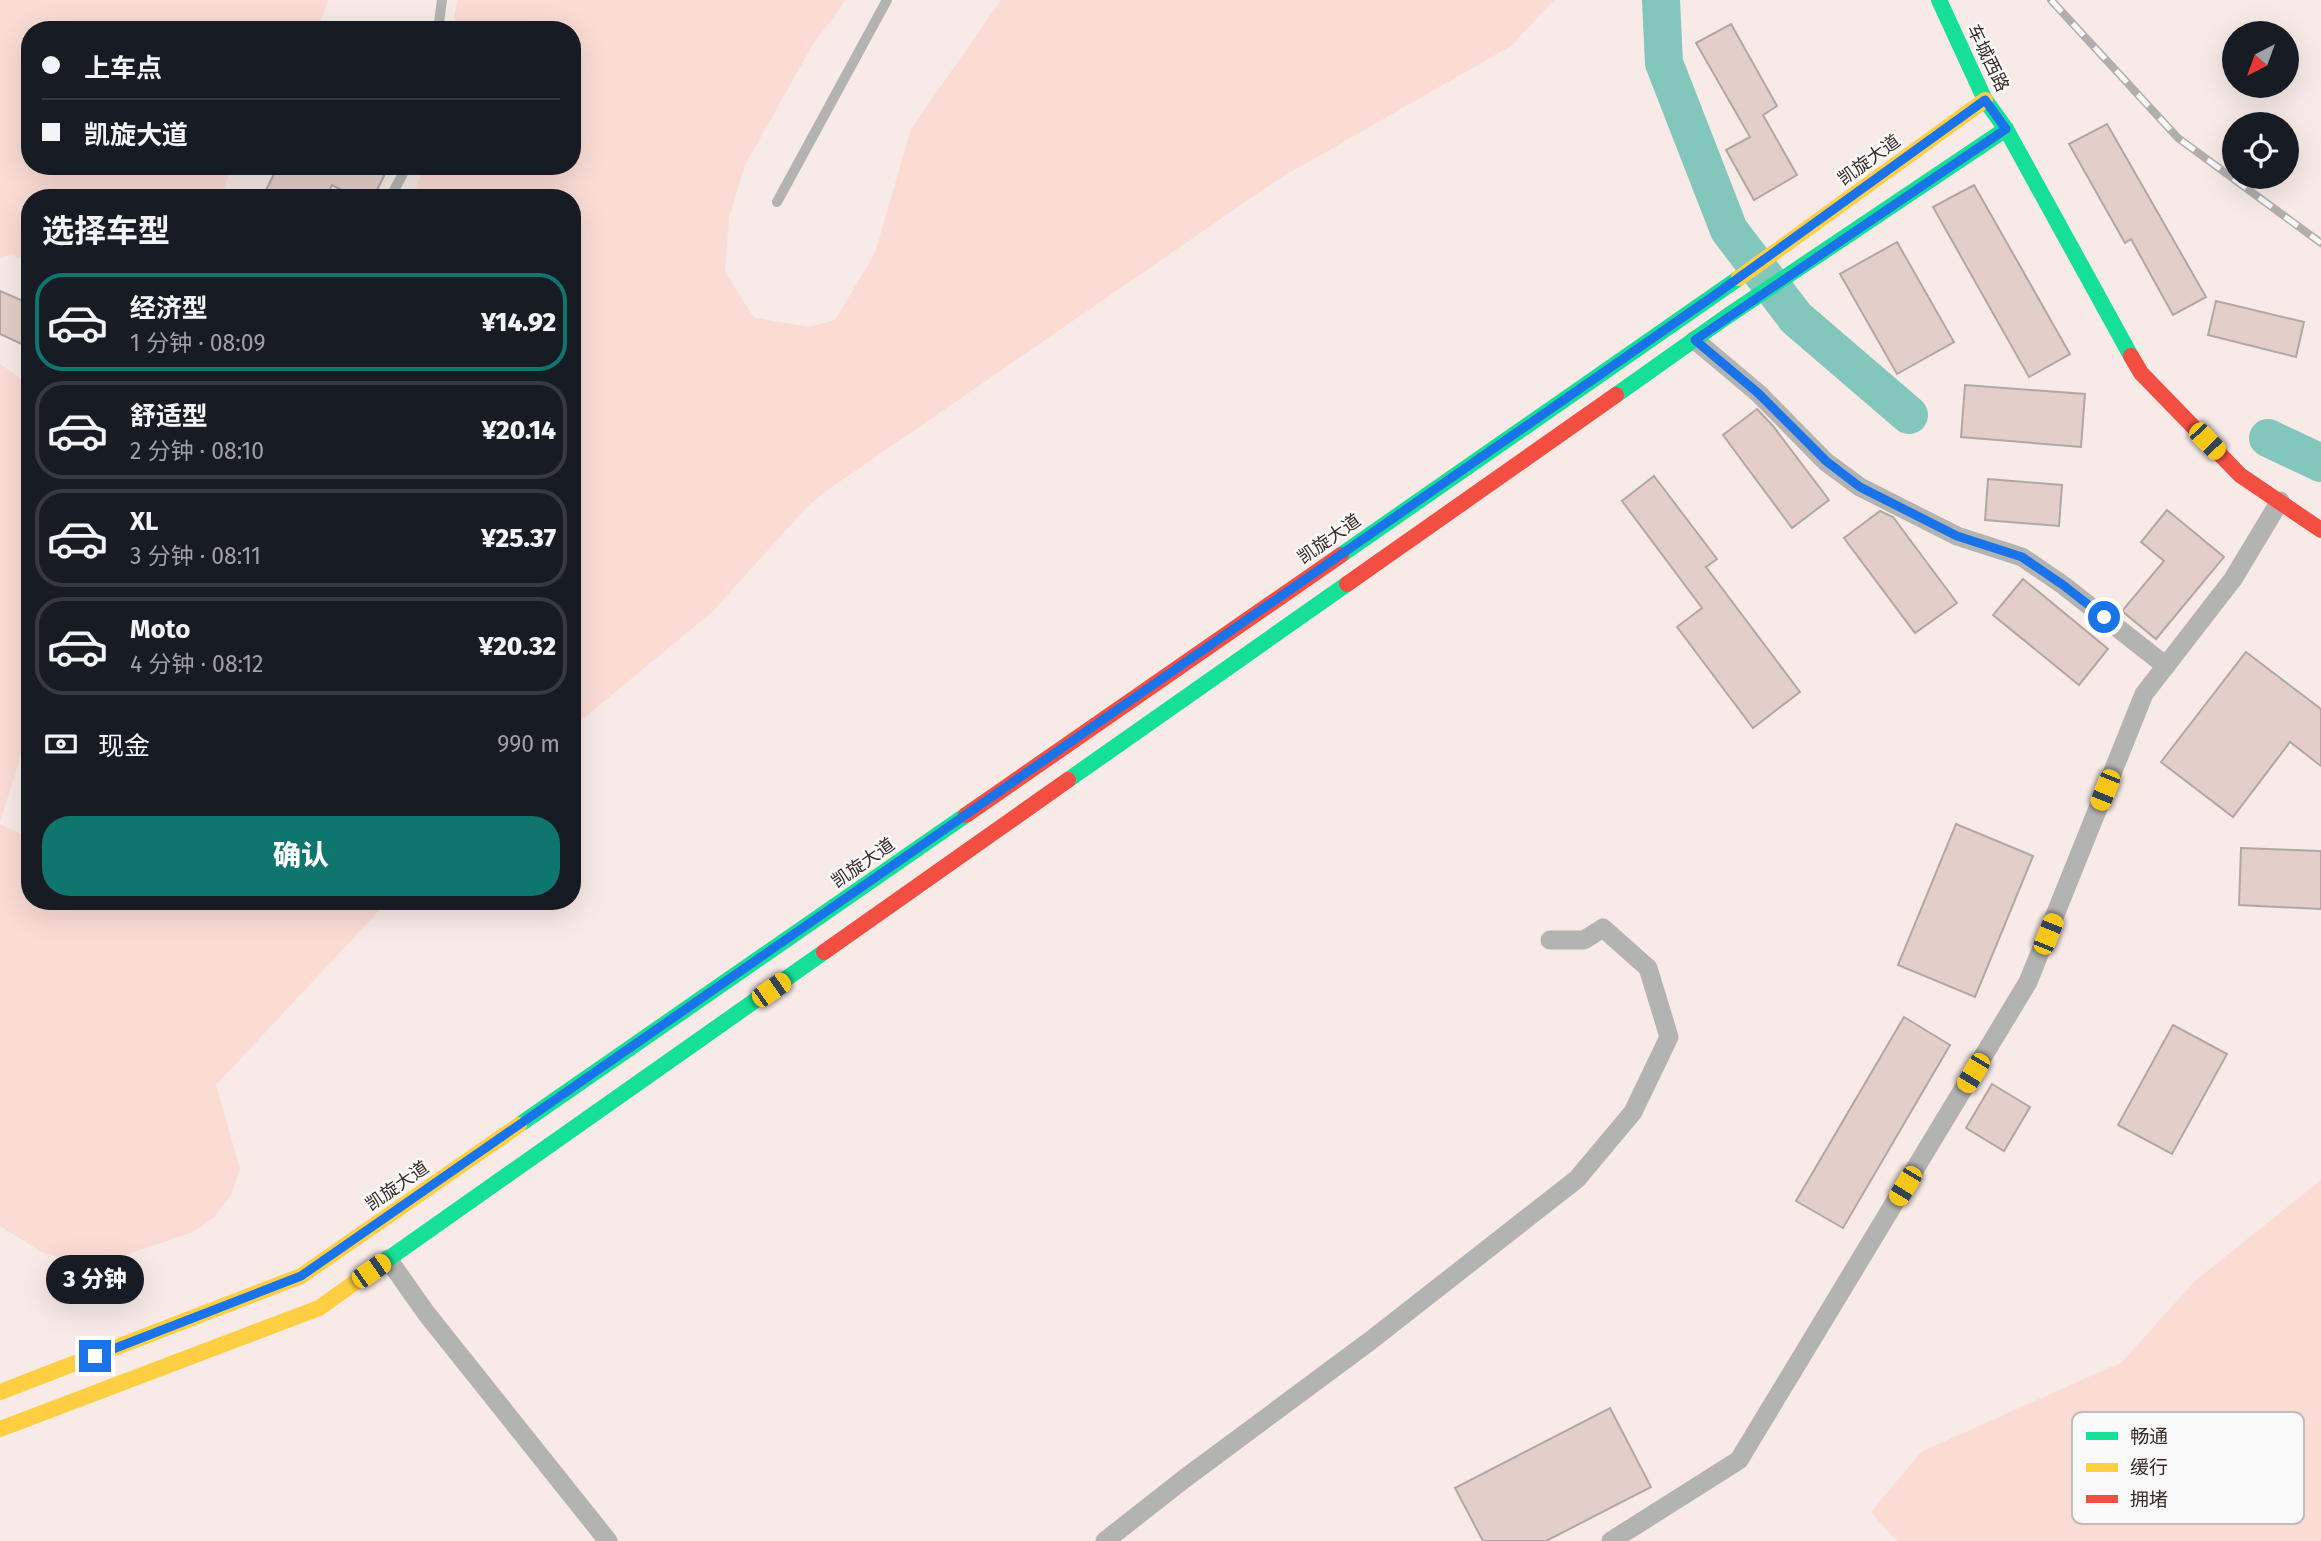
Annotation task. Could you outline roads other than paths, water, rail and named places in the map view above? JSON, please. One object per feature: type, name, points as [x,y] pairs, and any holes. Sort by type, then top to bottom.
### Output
[{"type":"main road","name":"车城西路","points":[[1939,0],[1985,100],[2006,129],[2141,373],[2240,475],[2321,530]]},
{"type":"main road","name":"凯旋大道","points":[[0,1392],[301,1276],[1712,297],[1985,100]]},
{"type":"main road","points":[[0,1429],[319,1308],[1726,317],[2006,129]]},
{"type":"street","points":[[1695,340],[1758,393],[1826,461],[1860,487],[1957,536],[2022,557],[2063,585],[2166,666]]},
{"type":"street","points":[[1611,1541],[1739,1460],[2028,982],[2144,694],[2233,579],[2280,501]]},
{"type":"street","points":[[1105,1541],[1370,1341],[1577,1179],[1633,1112],[1669,1037],[1648,968],[1602,928],[1584,940],[1550,940]]},
{"type":"street","points":[[388,1259],[426,1313],[608,1541]]},
{"type":"lane","points":[[439,21],[442,0]]},
{"type":"lane","points":[[777,202],[887,0]]},
{"type":"waterway","points":[[1661,0],[1664,63],[1729,230],[1796,318],[1909,415]]},
{"type":"waterway","points":[[2268,438],[2321,463]]},
{"type":"railway","points":[[2051,0],[2178,138],[2321,243]]}]
